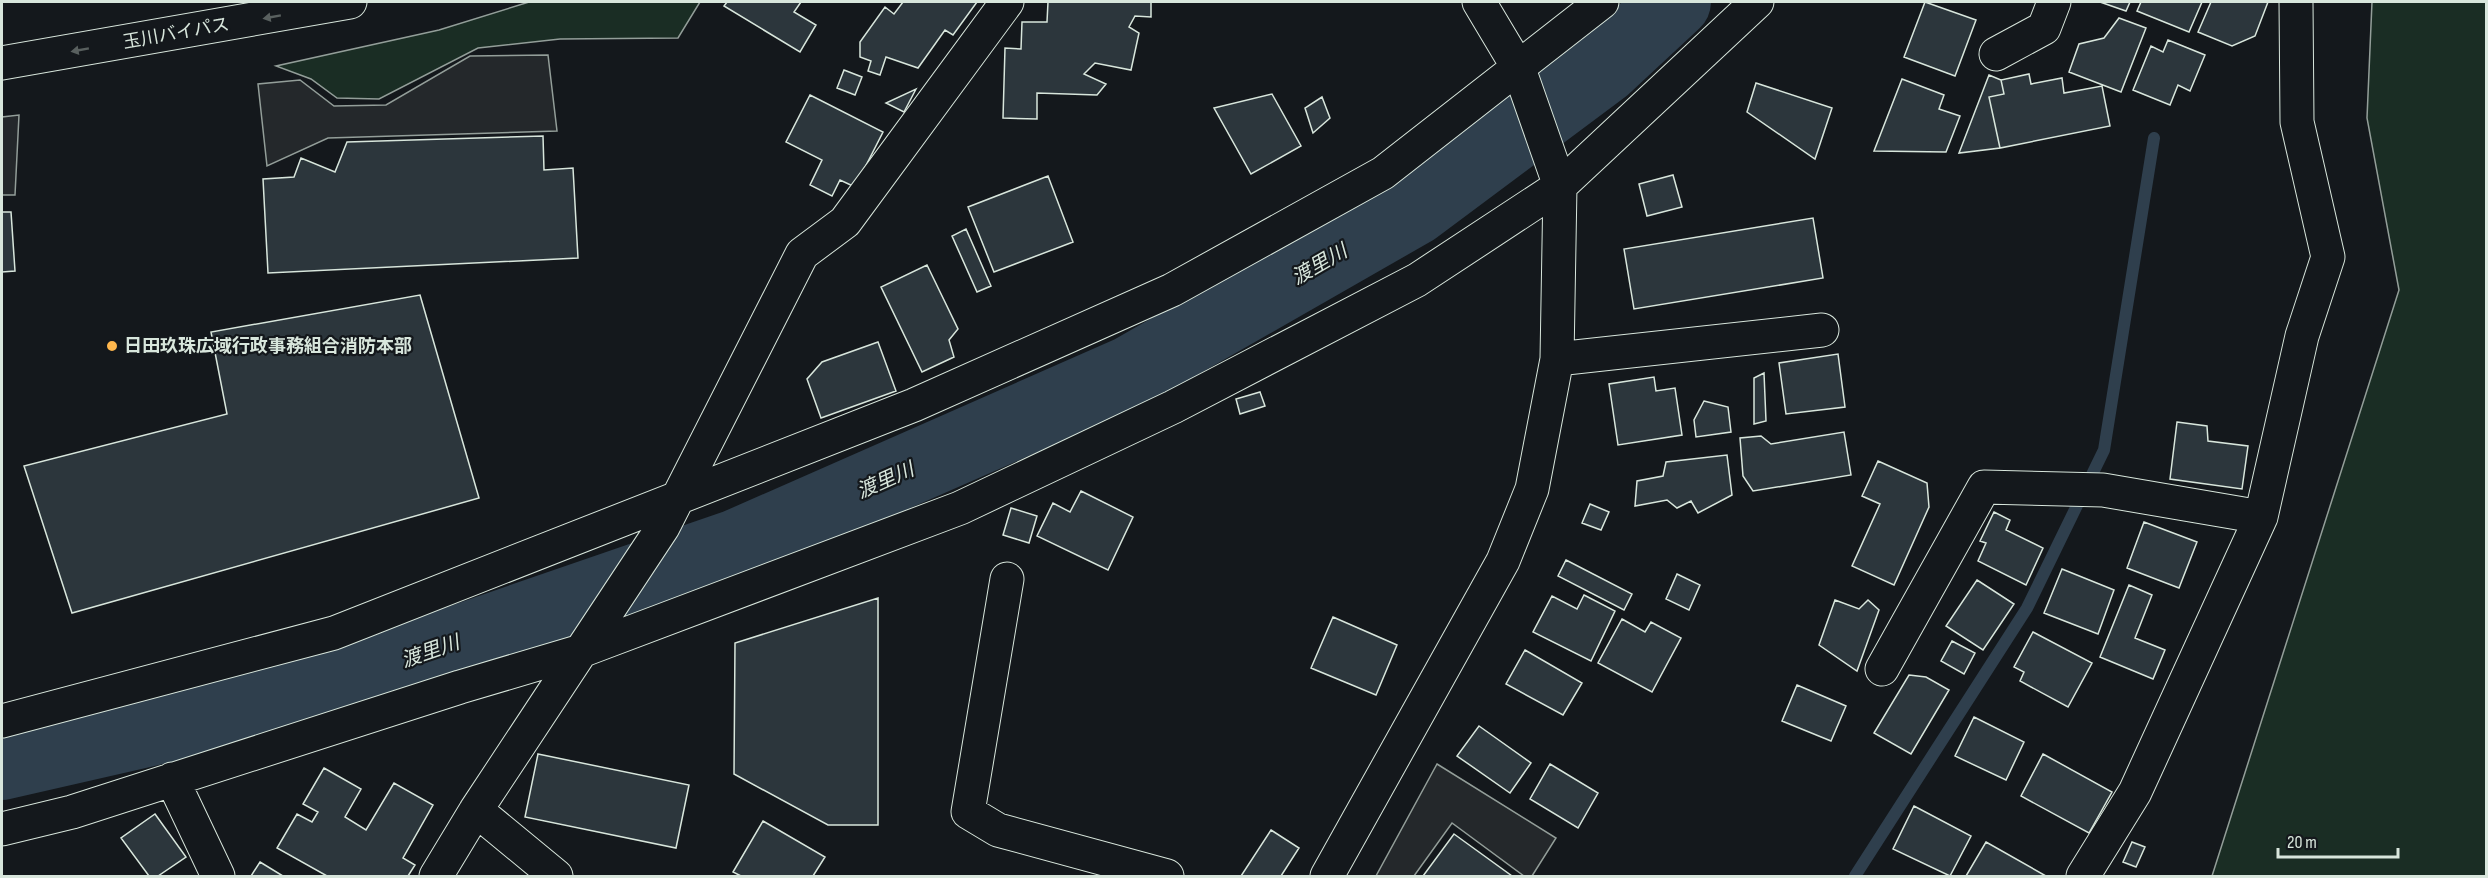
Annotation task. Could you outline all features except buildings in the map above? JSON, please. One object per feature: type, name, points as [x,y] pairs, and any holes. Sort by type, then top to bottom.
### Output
[{"type":"main road","name":"玉川バイパス","points":[[2,63],[350,2]]},
{"type":"main road","points":[[436,876],[476,810],[668,514],[802,254],[845,222],[1007,2]]},
{"type":"main road","points":[[1328,876],[1503,561],[1532,489],[1557,359],[1560,186],[1519,69],[1479,2]]},
{"type":"main road","points":[[2,721],[334,633],[668,514],[1172,290],[1383,173],[1602,2]]},
{"type":"main road","points":[[2,829],[72,812],[581,651],[960,508],[1163,412],[1417,280],[1560,186],[1757,2]]},
{"type":"main road","points":[[1996,54],[2044,28],[2054,2]]},
{"type":"main road","points":[[2083,876],[2135,792],[2261,518],[2302,336],[2328,257],[2297,122],[2296,2]]},
{"type":"main road","points":[[1557,359],[1821,330]]},
{"type":"main road","points":[[1882,669],[1984,487],[2087,490],[2261,518]]},
{"type":"main road","points":[[1007,579],[968,812],[998,830],[1167,876]]},
{"type":"main road","points":[[172,779],[218,876]]},
{"type":"main road","points":[[476,810],[556,876]]},
{"type":"green space","points":[[529,2],[700,2],[678,38],[560,39],[478,48],[379,99],[337,98],[311,79],[276,66],[439,30]]},
{"type":"green space","points":[[2372,2],[2486,2],[2486,876],[2212,876],[2399,290],[2367,118]]},
{"type":"shaded area","points":[[548,55],[557,131],[328,138],[267,166],[258,84],[300,80],[334,106],[386,105],[470,56]]},
{"type":"shaded area","points":[[19,115],[15,195],[2,195],[2,117]]},
{"type":"shaded area","points":[[1437,764],[1556,838],[1532,876],[1524,876],[1452,823],[1414,876],[1376,876]]},
{"type":"waterway","name":"渡里川","points":[[2,764],[299,696],[737,545],[1130,372],[1415,209],[1604,68],[1675,2]]},
{"type":"waterway","points":[[1855,876],[2027,608],[2104,450],[2154,138]]},
{"type":"place","name":"日田玖珠広域行政事務組合消防本部","points":[[112,346]]}]
